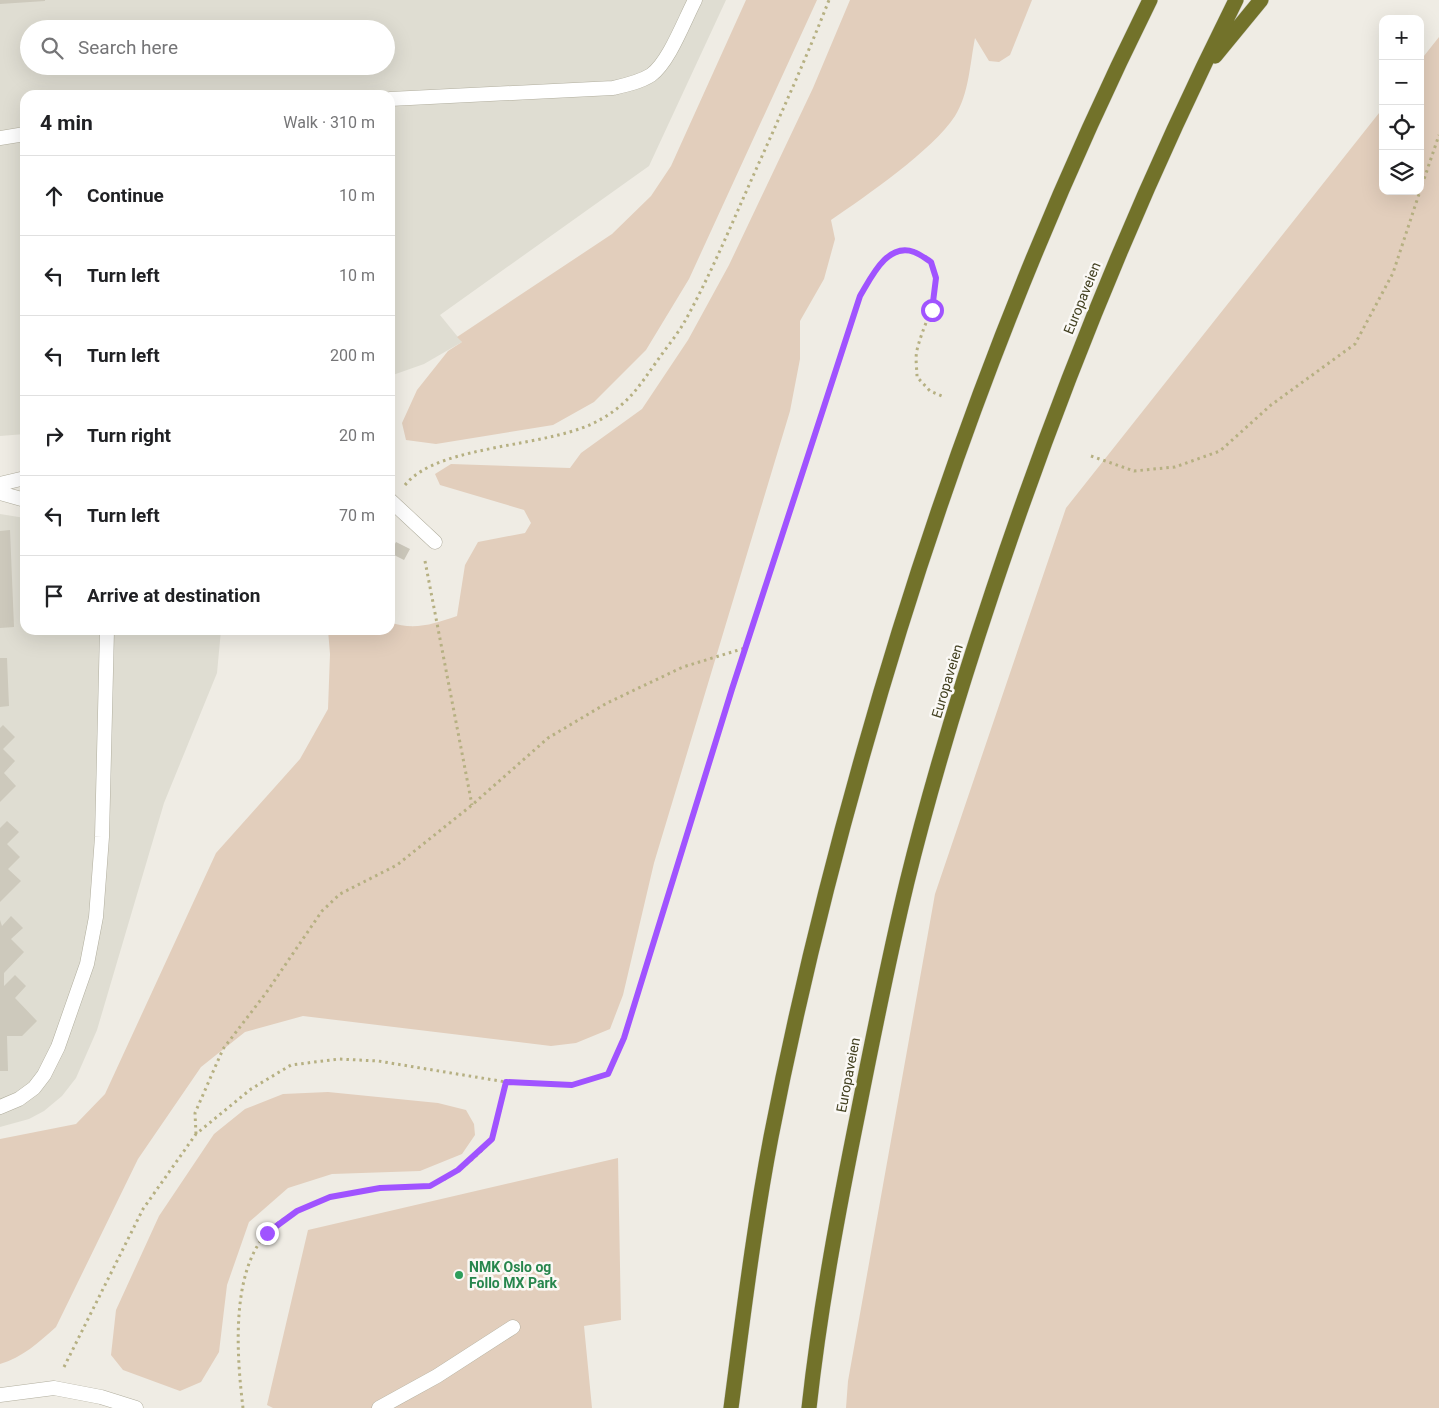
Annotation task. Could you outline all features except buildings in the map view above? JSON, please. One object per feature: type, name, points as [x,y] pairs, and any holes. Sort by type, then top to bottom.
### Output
[{"type":"highway","points":[[731,1408],[771,1138],[797,1014],[825,890],[899,626],[945,487],[1025,272],[1089,126],[1150,0]]},
{"type":"highway","name":"Europaveien","points":[[809,1408],[829,1267],[874,1029],[907,881],[973,650],[1060,398],[1102,290],[1198,77],[1236,0]]},
{"type":"highway","points":[[1198,77],[1261,0]]},
{"type":"lane","points":[[395,99],[613,88],[638,81],[652,74],[666,56],[695,0]]},
{"type":"lane","points":[[0,138],[20,135]]},
{"type":"lane","points":[[0,484],[20,479]]},
{"type":"lane","points":[[0,494],[20,499]]},
{"type":"lane","points":[[395,504],[435,542]]},
{"type":"lane","points":[[0,1107],[19,1099],[34,1088],[44,1075],[58,1047],[86,964],[96,917],[102,837],[107,635]]},
{"type":"lane","points":[[379,1408],[437,1376],[513,1327]]},
{"type":"lane","points":[[0,1395],[54,1388],[101,1397],[136,1408]]},
{"type":"path","points":[[395,495],[410,478],[431,467],[462,456],[574,431],[602,419],[630,399],[684,321],[731,225],[807,55],[829,0]]},
{"type":"path","points":[[1424,179],[1439,135]]},
{"type":"path","points":[[1091,456],[1134,471],[1175,467],[1220,451],[1271,406],[1355,344],[1393,273],[1419,195]]},
{"type":"path","points":[[54,1388],[143,1209],[196,1134],[252,1089],[292,1065],[339,1059],[378,1061],[506,1082],[572,1085],[608,1074],[624,1038],[746,648],[860,296],[880,263],[897,252],[914,251],[931,262],[936,278],[932,310],[917,351],[917,377],[930,391],[942,396]]},
{"type":"path","points":[[419,526],[472,805]]},
{"type":"path","points":[[196,1134],[195,1114],[223,1049],[266,993],[322,911],[340,894],[397,865],[472,805],[548,738],[607,703],[684,667],[746,648]]},
{"type":"path","points":[[243,1408],[238,1371],[240,1302],[250,1261],[267,1233],[297,1211],[330,1197],[380,1188],[430,1186],[458,1170],[492,1139],[506,1082]]},
{"type":"shaded area","points":[[0,0],[726,0],[649,166],[440,315],[462,342],[424,364],[395,374],[395,90],[20,90],[20,434],[0,436]]},
{"type":"shaded area","points":[[746,0],[817,0],[689,279],[646,350],[594,402],[553,425],[436,444],[406,440],[402,423],[417,390],[448,351],[462,342],[457,337],[612,234],[651,196],[671,166]]},
{"type":"shaded area","points":[[850,0],[1032,0],[1010,55],[999,62],[989,61],[975,38],[963,98],[955,116],[945,129],[898,172],[831,220],[835,239],[824,279],[800,321],[800,359],[790,411],[654,863],[623,995],[610,1029],[576,1043],[551,1046],[303,1016],[245,1032],[201,1067],[138,1159],[56,1327],[23,1354],[0,1364],[0,1139],[76,1124],[105,1094],[216,853],[300,759],[328,709],[330,654],[328,635],[395,635],[395,624],[407,626],[432,624],[457,616],[465,565],[478,542],[525,533],[531,523],[524,510],[440,485],[435,474],[451,464],[570,468],[581,453],[642,409],[688,340],[729,265],[813,88]]},
{"type":"shaded area","points":[[1439,37],[1439,1408],[846,1408],[848,1381],[935,894],[1066,508],[1379,113],[1379,195],[1424,195],[1424,56]]},
{"type":"shaded area","points":[[0,514],[20,517],[20,635],[221,635],[217,673],[164,803],[97,1030],[76,1078],[62,1096],[44,1111],[29,1119],[0,1127]]},
{"type":"shaded area","points":[[328,1092],[438,1103],[466,1110],[474,1124],[475,1135],[462,1154],[420,1171],[332,1174],[288,1188],[249,1222],[227,1285],[219,1352],[201,1382],[180,1391],[123,1370],[111,1355],[116,1310],[159,1216],[214,1134],[245,1109],[283,1094]]},
{"type":"shaded area","name":"NMK Oslo og Follo MX Park","points":[[618,1158],[621,1320],[584,1326],[592,1408],[273,1408],[267,1405],[308,1230]]},
{"type":"place","name":"NMK Oslo og Follo MX Park","points":[[459,1275]]},
{"type":"route","points":[[267,1233],[297,1211],[330,1197],[380,1188],[430,1186],[458,1170],[492,1139],[506,1082],[572,1085],[608,1074],[624,1038],[680,863],[732,689],[860,296],[880,263],[897,252],[914,251],[931,262],[936,278],[932,310]]}]
